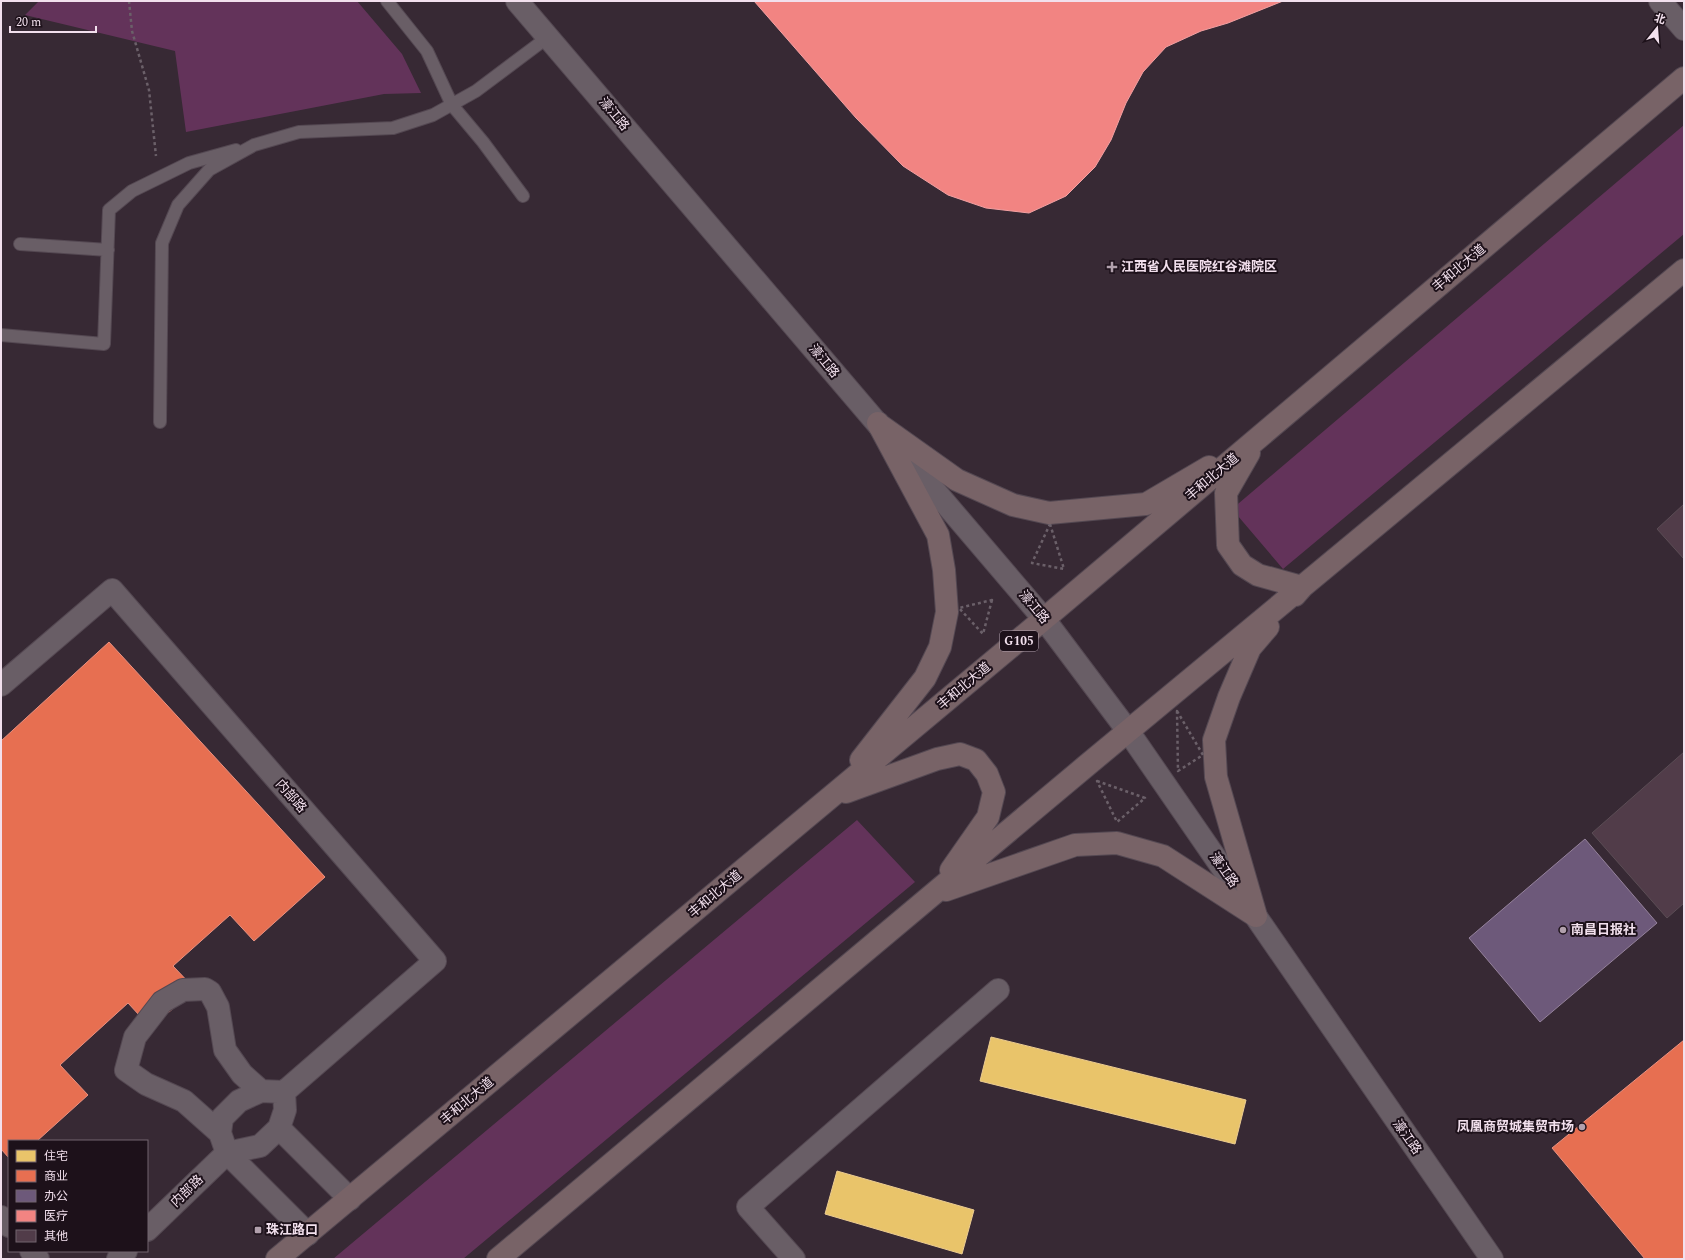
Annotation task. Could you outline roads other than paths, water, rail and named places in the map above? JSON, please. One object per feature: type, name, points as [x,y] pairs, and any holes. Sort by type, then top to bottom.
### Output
[{"type":"highway","name":"丰和北大道","points":[[277,1259],[1044,619],[1684,78]]},
{"type":"highway","points":[[498,1259],[1128,731],[1684,270]]},
{"type":"highway","points":[[878,423],[957,480],[1013,505],[1049,513],[1146,504],[1258,438]]},
{"type":"highway","points":[[831,797],[925,678],[940,647],[947,612],[944,570],[938,535],[878,423]]},
{"type":"highway","points":[[1258,438],[1226,494],[1228,545],[1242,565],[1258,575],[1302,587]]},
{"type":"highway","points":[[1256,916],[1216,777],[1214,740],[1228,698],[1250,648],[1302,587]]},
{"type":"highway","points":[[831,797],[937,759],[960,754],[976,760],[987,774],[994,792],[988,816],[934,894]]},
{"type":"highway","points":[[934,894],[1075,845],[1117,843],[1163,856],[1256,916]]},
{"type":"street","name":"濠江路","points":[[517,1],[1044,619],[1128,731],[1492,1259]]},
{"type":"street","points":[[1660,1],[1684,29]]},
{"type":"street","name":"内部路","points":[[1,685],[112,590],[435,961],[284,1092]]},
{"type":"street","points":[[261,1092],[242,1074],[225,1050],[218,1007],[210,992],[205,989],[183,990],[162,1002],[135,1037],[126,1070],[146,1084],[184,1101],[308,1234]]},
{"type":"street","points":[[794,1259],[748,1206],[998,990]]},
{"type":"street","points":[[261,1092],[284,1092],[285,1110],[279,1128],[260,1146],[223,1143],[222,1118],[239,1101],[261,1092]]},
{"type":"street","points":[[279,1128],[350,1199]]},
{"type":"street","name":"内部路","points":[[148,1229],[223,1143]]},
{"type":"street","points":[[1,1217],[8,1225]]},
{"type":"lane","points":[[387,1],[428,51],[452,105],[483,142],[523,196]]},
{"type":"lane","points":[[1,335],[104,344],[109,210],[132,191],[189,163],[299,132],[393,128],[433,115],[476,91],[548,37]]},
{"type":"lane","points":[[160,422],[162,243],[178,205],[209,170],[254,145]]},
{"type":"lane","points":[[20,244],[108,250]]},
{"type":"place","name":"江西省人民医院红谷滩院区","points":[[1112,267]]},
{"type":"place","name":"南昌日报社","points":[[1563,930]]},
{"type":"place","name":"凤凰商贸城集贸市场","points":[[1582,1127]]},
{"type":"place","name":"珠江路口","points":[[258,1230]]}]
